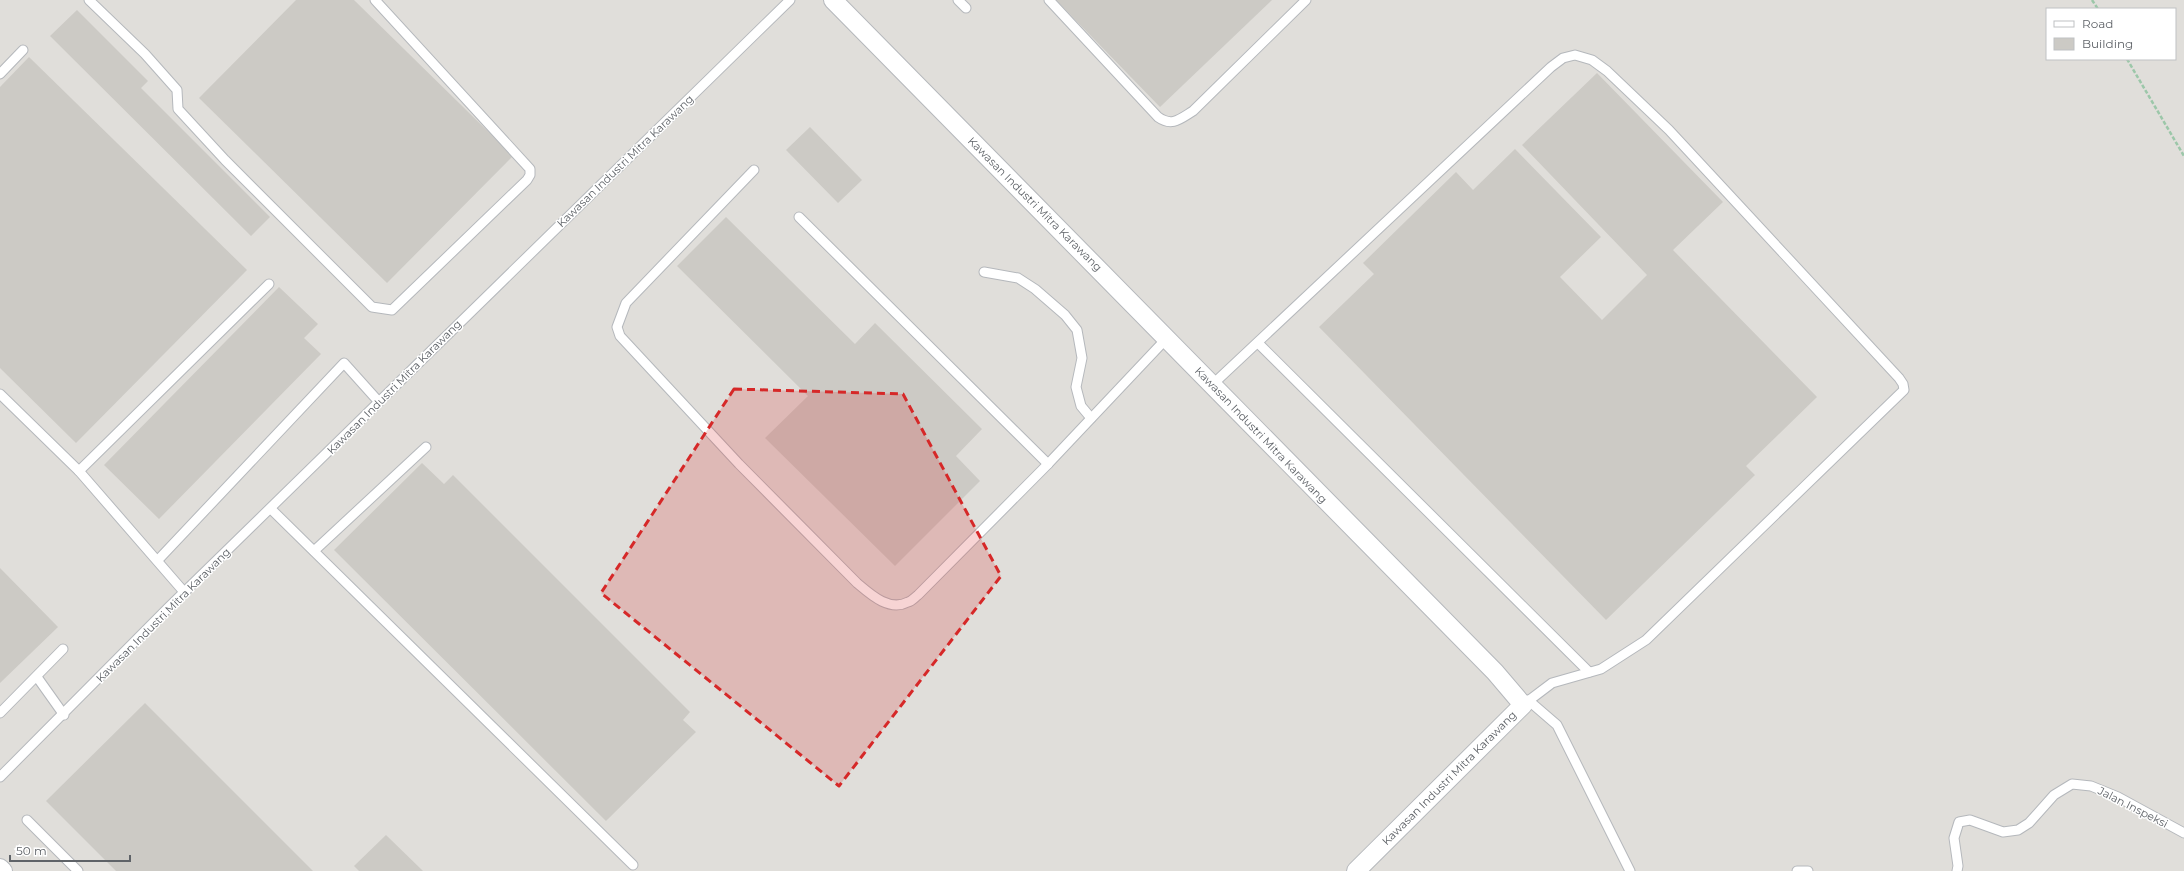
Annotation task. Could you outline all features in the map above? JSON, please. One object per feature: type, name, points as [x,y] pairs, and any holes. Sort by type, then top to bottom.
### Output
[{"type":"street","name":"Kawasan Industri Mitra Karawang","points":[[833,0],[1526,702],[1356,871]]},
{"type":"street","points":[[0,868],[3,871]]},
{"type":"lane","points":[[89,0],[145,54],[176,90],[178,109],[225,160],[372,308],[392,310],[527,180],[530,175],[530,169],[374,0]]},
{"type":"lane","name":"Kawasan Industri Mitra Karawang","points":[[0,777],[168,608],[186,593],[790,0]]},
{"type":"lane","points":[[958,0],[966,8]]},
{"type":"lane","points":[[1049,0],[1158,117],[1164,122],[1174,122],[1193,111],[1306,0]]},
{"type":"lane","points":[[0,74],[23,50]]},
{"type":"lane","points":[[1212,385],[1546,72],[1563,58],[1575,55],[1592,60],[1669,130],[1899,378],[1904,384],[1904,390],[1646,640],[1619,659],[1601,669],[1552,683],[1526,702],[1557,725],[1630,871]]},
{"type":"lane","points":[[754,170],[626,303],[617,327],[620,336],[626,344],[739,464],[857,583],[876,599],[890,604],[901,605],[918,595],[1048,464],[1167,338]]},
{"type":"lane","points":[[799,217],[1048,464]]},
{"type":"lane","points":[[984,272],[1018,278],[1065,316],[1077,330],[1082,358],[1076,388],[1081,406],[1092,418]]},
{"type":"lane","points":[[79,471],[269,284]]},
{"type":"lane","points":[[1258,343],[1590,672]]},
{"type":"lane","points":[[158,560],[344,363],[379,402]]},
{"type":"lane","points":[[0,394],[79,471],[186,593]]},
{"type":"lane","points":[[314,551],[426,447]]},
{"type":"lane","points":[[271,509],[633,865]]},
{"type":"lane","points":[[0,713],[63,649]]},
{"type":"lane","points":[[36,677],[64,714]]},
{"type":"lane","name":"Jalan Inspeksi","points":[[1957,871],[1958,866],[1954,838],[1959,822],[1970,820],[2003,832],[2018,830],[2029,823],[2054,795],[2072,784],[2091,786],[2118,797],[2184,833]]},
{"type":"lane","points":[[27,820],[78,871]]},
{"type":"lane","points":[[1797,871],[1808,871]]},
{"type":"path","points":[[2128,60],[2184,156]]},
{"type":"highlighted area","points":[[734,389],[903,394],[1001,576],[839,786],[601,593]]},
{"type":"shaded area","points":[[0,0],[2184,0],[2184,871],[0,871]]},
{"type":"building","points":[[296,0],[354,0],[513,156],[387,283],[199,98]]},
{"type":"building","points":[[1056,0],[1272,0],[1160,107]]},
{"type":"building","points":[[77,10],[148,81],[141,88],[270,217],[251,236],[50,36]]},
{"type":"building","points":[[29,57],[247,270],[76,443],[0,368],[0,87]]},
{"type":"building","points":[[1597,73],[1723,202],[1673,250],[1817,397],[1746,466],[1755,475],[1606,620],[1319,327],[1374,274],[1363,263],[1456,172],[1473,190],[1515,149],[1601,237],[1560,277],[1602,320],[1647,275],[1522,145]]},
{"type":"building","points":[[810,127],[862,180],[838,203],[786,150]]},
{"type":"building","points":[[726,217],[855,344],[875,323],[982,429],[956,456],[980,481],[895,566],[765,438],[808,396],[677,266]]},
{"type":"building","points":[[279,287],[318,324],[304,338],[321,354],[159,519],[104,465]]},
{"type":"building","points":[[422,463],[444,484],[453,475],[690,712],[683,720],[696,732],[606,821],[334,550]]},
{"type":"building","points":[[0,568],[58,627],[0,683]]},
{"type":"building","points":[[145,703],[313,871],[116,871],[46,801]]},
{"type":"building","points":[[386,835],[423,871],[359,871],[354,866]]}]
